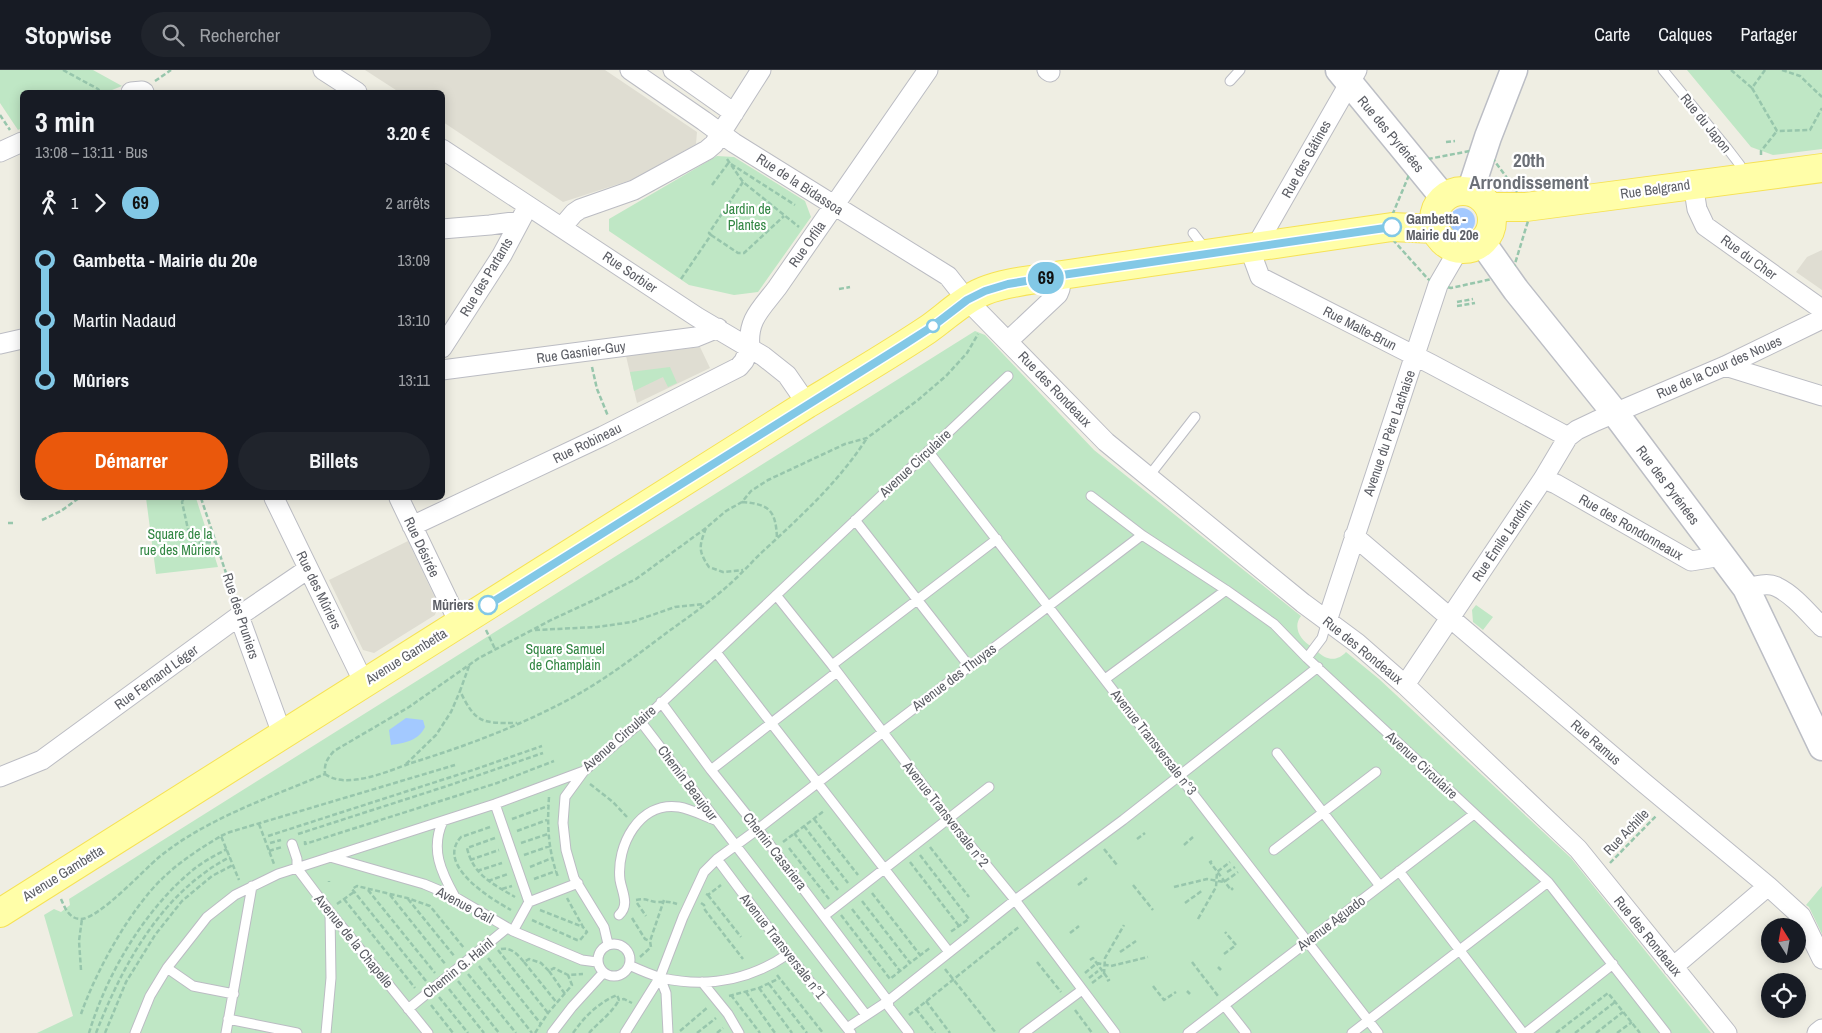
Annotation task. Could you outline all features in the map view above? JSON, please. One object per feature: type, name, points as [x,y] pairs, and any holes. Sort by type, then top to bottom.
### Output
[{"type":"main road","name":"Rue des Pyrénées","points":[[1348,74],[1444,198]]},
{"type":"main road","points":[[1480,199],[1488,137],[1507,74]]},
{"type":"main road","name":"Rue Belgrand","points":[[1480,199],[1526,207],[1822,168]]},
{"type":"main road","points":[[1461,191],[1480,199],[1492,215],[1491,226],[1486,237],[1470,246],[1444,243],[1435,229],[1433,220],[1434,212],[1444,198],[1452,193],[1461,191]]},
{"type":"main road","name":"Avenue Gambetta","points":[[0,913],[905,344],[933,326],[967,300],[985,291],[1008,284],[1062,275],[1395,227],[1435,229]]},
{"type":"main road","name":"Rue des Pyrénées","points":[[1470,246],[1516,290],[1615,413],[1746,588],[1822,747]]},
{"type":"street","points":[[323,70],[354,90]]},
{"type":"street","name":"Rue de la Bidassoa","points":[[630,70],[734,143],[948,276],[967,300]]},
{"type":"street","points":[[674,70],[734,113]]},
{"type":"street","points":[[562,227],[580,209],[634,190],[707,150],[722,133],[761,70]]},
{"type":"street","name":"Rue Orfila","points":[[750,347],[749,334],[753,318],[777,288],[834,206],[920,73]]},
{"type":"street","name":"Rue des Gâtines","points":[[1255,248],[1348,74]]},
{"type":"street","points":[[0,152],[20,143]]},
{"type":"street","name":"Rue Sorbier","points":[[445,151],[524,213],[562,227],[697,317],[750,347],[787,375],[807,404]]},
{"type":"street","name":"Rue du Cher","points":[[1693,184],[1697,209],[1705,226],[1820,308],[1822,318]]},
{"type":"street","points":[[445,228],[524,213]]},
{"type":"street","name":"Rue des Partants","points":[[445,343],[502,255],[524,213]]},
{"type":"street","name":"Avenue du Père Lachaise","points":[[1327,620],[1438,285],[1470,246]]},
{"type":"street","name":"Rue Malte-Brun","points":[[1255,248],[1253,258],[1260,277],[1568,436]]},
{"type":"street","points":[[1008,341],[1058,294],[1062,275]]},
{"type":"street","name":"Rue des Rondeaux","points":[[967,300],[1106,442],[1405,685],[1578,849],[1727,1033]]},
{"type":"street","name":"Rue de la Cour des Noues","points":[[1615,413],[1725,366],[1822,318]]},
{"type":"street","name":"Rue Gasnier-Guy","points":[[445,370],[696,337],[718,328]]},
{"type":"street","points":[[0,344],[20,339]]},
{"type":"street","name":"Rue Robineau","points":[[412,526],[602,436],[739,367],[750,347]]},
{"type":"street","points":[[1725,366],[1822,396]]},
{"type":"street","points":[[1568,436],[1615,413]]},
{"type":"street","name":"Rue Émile Landrin","points":[[1405,685],[1543,479],[1568,436]]},
{"type":"street","name":"Rue des Rondonneaux","points":[[1543,479],[1556,484],[1691,561],[1722,556]]},
{"type":"street","name":"Rue des Mûriers","points":[[275,500],[364,683]]},
{"type":"street","name":"Rue Désirée","points":[[400,500],[459,623]]},
{"type":"street","name":"Rue Ramus","points":[[1354,536],[1768,886],[1800,916],[1822,959]]},
{"type":"street","name":"Rue Fernand Léger","points":[[0,777],[42,760],[239,616],[308,569]]},
{"type":"street","points":[[1746,588],[1764,585],[1777,586],[1822,627]]},
{"type":"street","name":"Rue des Pruniers","points":[[239,616],[282,734]]},
{"type":"street","points":[[1673,967],[1768,886]]},
{"type":"street","points":[[1817,1033],[1822,1029]]},
{"type":"lane","points":[[1230,81],[1240,70]]},
{"type":"lane","name":"Rue du Japon","points":[[1664,70],[1740,165],[1742,179]]},
{"type":"lane","points":[[1193,232],[1203,246]]},
{"type":"lane","name":"Avenue Circulaire","points":[[135,1033],[150,996],[167,968],[206,917],[243,891],[278,874],[582,774],[716,652],[1008,376]]},
{"type":"lane","points":[[1149,476],[1195,417]]},
{"type":"lane","name":"Avenue Transversale n°3","points":[[928,451],[1378,1033]]},
{"type":"lane","points":[[1090,496],[1142,535]]},
{"type":"lane","points":[[855,520],[968,666]]},
{"type":"lane","name":"Avenue Circulaire","points":[[1142,535],[1274,624],[1307,658],[1548,882],[1666,1033]]},
{"type":"lane","name":"Avenue des Thuyas","points":[[625,1033],[660,977],[704,872],[717,859],[818,784],[968,666],[1142,535]]},
{"type":"lane","points":[[710,770],[770,724],[917,600],[997,539]]},
{"type":"lane","points":[[1105,679],[1226,590]]},
{"type":"lane","name":"Avenue Transversale n°2","points":[[776,595],[835,669],[948,818],[1015,900],[1116,1033]]},
{"type":"lane","points":[[1307,658],[1322,638],[1327,620]]},
{"type":"lane","points":[[716,652],[770,724],[949,952]]},
{"type":"lane","points":[[849,1031],[866,1014],[888,1000],[1015,900],[1181,776],[1318,667]]},
{"type":"lane","name":"Chemin Casariera","points":[[661,702],[710,770],[758,829],[888,1000],[889,1007],[909,1033]]},
{"type":"lane","name":"Chemin Beaujour","points":[[641,722],[866,1014]]},
{"type":"lane","points":[[1277,753],[1380,886]]},
{"type":"lane","points":[[1274,850],[1376,772]]},
{"type":"lane","points":[[582,774],[566,797],[563,823],[566,850],[578,883],[604,927],[608,944]]},
{"type":"lane","points":[[824,916],[989,786]]},
{"type":"lane","points":[[495,804],[529,902]]},
{"type":"lane","points":[[623,909],[620,854],[634,826],[654,811],[679,807],[716,820]]},
{"type":"lane","name":"Avenue Aguado","points":[[1188,1033],[1474,814]]},
{"type":"lane","points":[[443,821],[438,834],[437,849],[443,874],[455,897]]},
{"type":"lane","name":"Avenue de la Chapelle","points":[[290,840],[297,860],[297,868],[330,912],[428,1033]]},
{"type":"lane","name":"Avenue Cail","points":[[330,857],[424,884],[455,897],[510,930],[582,960],[597,962]]},
{"type":"lane","name":"Avenue Transversale n°1","points":[[717,859],[788,954],[849,1031]]},
{"type":"lane","points":[[1399,871],[1525,1033],[1613,964]]},
{"type":"lane","points":[[1352,1033],[1548,882]]},
{"type":"lane","points":[[510,930],[529,902],[578,883]]},
{"type":"lane","points":[[226,1033],[252,886]]},
{"type":"lane","points":[[326,1033],[331,978],[330,912]]},
{"type":"lane","name":"Chemin G. Hainl","points":[[408,1009],[510,930]]},
{"type":"lane","points":[[608,944],[618,944],[626,949],[630,959],[624,973],[618,976],[603,973],[597,962],[599,953],[608,944]]},
{"type":"lane","points":[[629,965],[660,977],[702,982],[742,977],[771,965],[788,954]]},
{"type":"lane","points":[[167,968],[193,986],[234,994]]},
{"type":"lane","points":[[552,1033],[572,1007],[603,973]]},
{"type":"lane","points":[[660,977],[666,993],[668,1033]]},
{"type":"lane","points":[[702,982],[728,1014],[739,1033]]},
{"type":"lane","points":[[1024,1033],[1082,990]]},
{"type":"lane","points":[[1224,1005],[1246,1033]]},
{"type":"lane","points":[[228,1019],[297,1033]]},
{"type":"path","points":[[63,70],[99,90]]},
{"type":"path","points":[[158,79],[171,70]]},
{"type":"path","points":[[1731,70],[1752,88],[1777,131]]},
{"type":"path","points":[[1752,88],[1765,70]]},
{"type":"path","points":[[1782,70],[1800,76],[1822,97]]},
{"type":"path","points":[[1761,151],[1777,131],[1810,130],[1822,108]]},
{"type":"path","points":[[1446,142],[1455,141]]},
{"type":"path","points":[[1428,159],[1470,151]]},
{"type":"path","points":[[1493,159],[1524,201]]},
{"type":"path","points":[[729,162],[743,182],[802,229]]},
{"type":"path","points":[[712,185],[729,162]]},
{"type":"path","points":[[729,162],[795,205]]},
{"type":"path","points":[[1390,218],[1409,175]]},
{"type":"path","points":[[743,182],[708,233],[738,253],[744,253],[785,216]]},
{"type":"path","points":[[1514,267],[1527,226]]},
{"type":"path","points":[[681,279],[711,235]]},
{"type":"path","points":[[1393,239],[1428,278]]},
{"type":"path","points":[[1451,288],[1492,279]]},
{"type":"path","points":[[839,288],[850,287]]},
{"type":"path","points":[[1457,302],[1473,299]]},
{"type":"path","points":[[1457,306],[1475,303]]},
{"type":"path","points":[[868,438],[845,444],[776,476],[751,491],[742,502],[726,511],[706,528],[636,579],[479,658],[410,707],[375,729],[334,751],[327,759],[324,767],[325,774],[330,778],[338,780],[352,780],[376,775],[463,747],[562,703],[616,671],[705,604],[777,540],[847,467],[868,438],[946,376],[967,353],[978,332]]},
{"type":"path","points":[[591,360],[597,389],[611,424]]},
{"type":"path","points":[[42,520],[61,511],[76,500]]},
{"type":"path","points":[[174,552],[189,547],[191,543],[183,500]]},
{"type":"path","name":"Rue des Pruniers","points":[[202,500],[239,616]]},
{"type":"path","points":[[742,502],[763,505],[771,511],[776,521],[777,540]]},
{"type":"path","points":[[8,523],[13,523]]},
{"type":"path","points":[[706,528],[700,548],[703,559],[709,568],[723,572],[744,570]]},
{"type":"path","points":[[191,543],[216,542]]},
{"type":"path","points":[[533,630],[597,627],[632,622],[675,607],[705,604]]},
{"type":"path","points":[[488,636],[496,649]]},
{"type":"path","points":[[405,765],[436,735],[451,712],[469,666]]},
{"type":"path","points":[[460,691],[470,711],[482,721],[519,723]]},
{"type":"path","points":[[268,836],[476,770],[542,746]]},
{"type":"path","points":[[298,834],[543,753]]},
{"type":"path","points":[[270,843],[304,839],[306,844],[497,783],[554,762]]},
{"type":"path","points":[[80,1014],[102,966],[147,896],[165,876],[194,852],[221,836],[455,766]]},
{"type":"path","points":[[62,902],[65,909],[73,917],[82,919],[97,913],[161,857],[210,825],[325,774]]},
{"type":"path","points":[[582,774],[613,802],[634,826]]},
{"type":"path","name":"Rue Achille","points":[[1599,875],[1668,803]]},
{"type":"path","points":[[780,844],[834,804]]},
{"type":"path","points":[[259,824],[278,874]]},
{"type":"path","points":[[1137,838],[1145,833]]},
{"type":"path","points":[[221,836],[243,891]]},
{"type":"path","points":[[1184,845],[1193,837]]},
{"type":"path","points":[[923,838],[969,897]]},
{"type":"path","points":[[269,851],[290,840]]},
{"type":"path","points":[[89,1033],[108,983],[134,939],[167,894],[195,868],[227,849]]},
{"type":"path","points":[[1106,851],[1117,865]]},
{"type":"path","points":[[904,854],[960,926]]},
{"type":"path","points":[[96,1033],[129,961],[172,900],[194,879],[230,857]]},
{"type":"path","points":[[1212,861],[1210,862],[1230,890],[1233,888]]},
{"type":"path","points":[[105,1033],[126,982],[155,935],[182,900],[212,876],[233,865]]},
{"type":"path","points":[[1198,919],[1216,887],[1217,872],[1226,865]]},
{"type":"path","points":[[1228,872],[1235,867]]},
{"type":"path","points":[[1224,882],[1240,870]]},
{"type":"path","points":[[730,877],[708,895],[741,937]]},
{"type":"path","points":[[1078,885],[1087,878]]},
{"type":"path","points":[[1174,887],[1207,879],[1224,882]]},
{"type":"path","points":[[1133,885],[1153,910]]},
{"type":"path","points":[[427,982],[352,889],[357,886],[367,888],[408,898],[430,906],[466,950]]},
{"type":"path","points":[[367,888],[436,975]]},
{"type":"path","points":[[1185,902],[1203,890]]},
{"type":"path","points":[[330,912],[354,892]]},
{"type":"path","points":[[389,894],[446,966]]},
{"type":"path","points":[[408,898],[456,958]]},
{"type":"path","points":[[650,941],[646,939],[628,912],[623,909],[637,900],[646,898],[654,902],[664,900],[688,907]]},
{"type":"path","points":[[344,899],[416,990]]},
{"type":"path","points":[[637,900],[637,905],[646,916]]},
{"type":"path","points":[[629,965],[651,948],[650,941],[664,900]]},
{"type":"path","points":[[699,902],[704,905],[705,910],[743,959]]},
{"type":"path","points":[[888,1000],[896,1003],[907,1017],[1018,928],[1027,917]]},
{"type":"path","points":[[81,970],[79,941],[82,919]]},
{"type":"path","points":[[1086,981],[1092,983],[1104,974],[1105,958],[1124,925]]},
{"type":"path","points":[[1070,933],[1079,926]]},
{"type":"path","points":[[1224,954],[1236,945],[1225,932]]},
{"type":"path","points":[[1120,952],[1136,941]]},
{"type":"path","points":[[453,1033],[430,1003],[498,949],[505,948],[515,952],[557,1003]]},
{"type":"path","points":[[498,949],[548,1013]]},
{"type":"path","points":[[488,957],[541,1024]]},
{"type":"path","points":[[1097,963],[1111,966],[1148,957]]},
{"type":"path","points":[[1090,960],[1092,958],[1097,963],[1109,980],[1107,981]]},
{"type":"path","points":[[524,962],[529,959],[541,963],[565,994]]},
{"type":"path","points":[[938,960],[996,1033]]},
{"type":"path","points":[[1192,962],[1224,1005]]},
{"type":"path","points":[[890,979],[910,963]]},
{"type":"path","points":[[1086,981],[1085,973],[1097,963]]},
{"type":"path","points":[[478,965],[534,1033],[548,1013],[572,986],[568,975],[554,968],[549,971]]},
{"type":"path","points":[[771,965],[823,1033]]},
{"type":"path","points":[[1086,981],[1098,971]]},
{"type":"path","points":[[468,973],[516,1033]]},
{"type":"path","points":[[716,998],[759,988],[780,978]]},
{"type":"path","points":[[458,981],[499,1033]]},
{"type":"path","points":[[769,984],[807,1033]]},
{"type":"path","points":[[1153,986],[1164,1000],[1176,992]]},
{"type":"path","points":[[759,988],[792,1033]]},
{"type":"path","points":[[448,989],[484,1033]]},
{"type":"path","points":[[1187,990],[1190,994]]},
{"type":"path","points":[[746,992],[776,1033]]},
{"type":"path","points":[[1556,1033],[1608,993],[1639,1033]]},
{"type":"path","points":[[573,1033],[594,1008],[605,1000],[617,995],[619,1000]]},
{"type":"path","points":[[731,995],[760,1033]]},
{"type":"path","points":[[438,996],[468,1033]]},
{"type":"path","points":[[619,1000],[624,999],[642,1007]]},
{"type":"path","points":[[589,1033],[602,1018],[614,1009],[619,1000]]},
{"type":"path","points":[[926,1001],[950,1033]]},
{"type":"path","points":[[1575,1033],[1615,1002]]},
{"type":"path","points":[[679,1033],[709,1006],[723,1027]]},
{"type":"path","points":[[916,1009],[935,1033]]},
{"type":"path","points":[[1596,1033],[1623,1012]]},
{"type":"path","points":[[697,1033],[717,1017]]},
{"type":"path","points":[[1617,1033],[1632,1022]]},
{"type":"shaded area","points":[[365,70],[605,70],[697,132],[696,144],[634,179],[563,202],[445,123],[445,90],[396,90]]},
{"type":"shaded area","points":[[1822,250],[1822,290],[1796,272],[1807,257]]},
{"type":"shaded area","points":[[700,347],[710,368],[637,403],[626,356]]},
{"type":"shaded area","points":[[408,541],[438,604],[435,615],[374,653],[363,650],[329,580]]},
{"type":"green space","points":[[0,70],[93,70],[122,86],[112,90],[20,90],[20,129],[18,130],[0,103]]},
{"type":"green space","points":[[1687,70],[1822,70],[1822,149],[1773,155],[1751,147]]},
{"type":"green space","name":"Jardin de Plantes","points":[[717,156],[734,157],[805,201],[811,217],[758,292],[734,295],[689,285],[609,231],[609,219]]},
{"type":"green space","name":"Square Samuel de Champlain","points":[[975,331],[985,335],[1094,450],[1301,616],[1297,625],[1301,637],[1311,646],[1308,650],[1315,656],[1318,652],[1324,657],[1332,659],[1346,652],[1379,679],[1571,858],[1711,1033],[37,1033],[73,1016],[44,915],[54,909],[61,912],[70,905],[69,899]]},
{"type":"green space","points":[[670,367],[677,383],[668,387],[663,377],[634,391],[630,372]]},
{"type":"green space","name":"Square de la rue des Mûriers","points":[[146,500],[197,500],[218,567],[156,574]]},
{"type":"green space","points":[[1476,605],[1493,617],[1483,630],[1473,622],[1472,610]]},
{"type":"green space","points":[[1822,886],[1822,934],[1809,907],[1806,905]]},
{"type":"water","points":[[1462,208],[1471,212],[1475,221],[1471,230],[1462,234],[1453,230],[1449,221],[1453,212]]},
{"type":"water","points":[[406,718],[423,720],[425,727],[415,738],[391,745],[389,730]]},
{"type":"bus line","name":"69","points":[[488,605],[905,344],[933,326],[967,300],[985,291],[1008,284],[1062,275],[1392,227]]},
{"type":"place","name":"Gambetta - Mairie du 20e","points":[[1392,227]]},
{"type":"place","name":"Mûriers","points":[[488,605]]},
{"type":"district","name":"20th Arrondissement","points":[[1529,171]]}]
